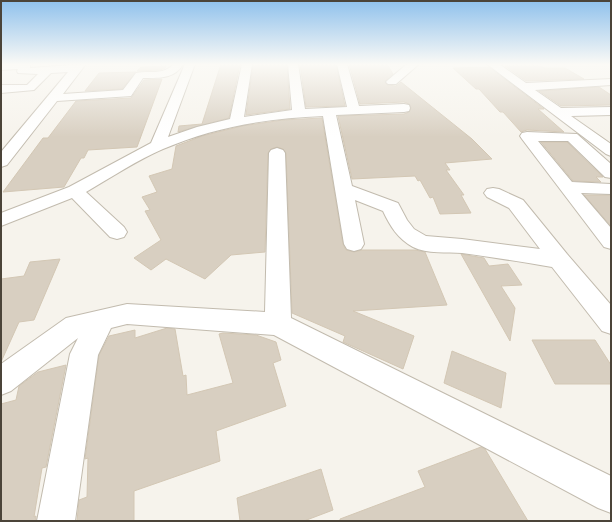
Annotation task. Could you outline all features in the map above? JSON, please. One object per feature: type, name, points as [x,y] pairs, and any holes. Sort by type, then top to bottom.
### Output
[{"type":"street","points":[[1,89],[20,88]]},
{"type":"street","points":[[1,162],[62,88]]},
{"type":"street","points":[[53,98],[127,93],[130,88]]},
{"type":"street","points":[[157,146],[180,88]]},
{"type":"street","points":[[236,122],[243,88]]},
{"type":"street","points":[[296,88],[299,113]]},
{"type":"street","points":[[348,88],[354,111]]},
{"type":"street","points":[[525,88],[610,150]]},
{"type":"street","points":[[1,220],[75,191],[157,146],[202,130],[236,122],[299,113],[404,108]]},
{"type":"street","points":[[329,111],[354,244]]},
{"type":"street","points":[[559,112],[611,111]]},
{"type":"street","points":[[611,173],[572,137],[527,136],[611,242]]},
{"type":"street","points":[[1,140],[19,140]]},
{"type":"street","points":[[277,153],[278,324]]},
{"type":"street","points":[[567,187],[611,189]]},
{"type":"street","points":[[343,189],[391,207],[398,222],[407,234],[422,243],[462,246],[559,260]]},
{"type":"street","points":[[75,191],[117,232]]},
{"type":"street","points":[[493,194],[516,204],[559,260],[611,323]]},
{"type":"street","points":[[1,381],[75,326],[127,314],[278,324],[611,495]]},
{"type":"street","points":[[56,521],[84,354],[102,320]]},
{"type":"building","points":[[87,88],[123,88],[122,89],[85,91]]},
{"type":"building","points":[[138,88],[159,88],[137,147],[88,150],[84,158],[81,158],[64,187],[3,192],[43,138],[48,138],[76,101],[131,98]]},
{"type":"building","points":[[213,88],[235,88],[229,118],[178,132],[179,126],[202,124]]},
{"type":"building","points":[[250,88],[289,88],[290,109],[246,115]]},
{"type":"building","points":[[303,88],[341,88],[345,106],[306,107]]},
{"type":"building","points":[[356,88],[409,88],[472,139],[492,159],[445,163],[450,170],[446,170],[464,195],[461,195],[471,213],[440,214],[433,197],[430,198],[420,180],[418,181],[415,176],[352,179],[338,116],[404,114],[409,112],[411,108],[409,104],[404,102],[360,104]]},
{"type":"building","points":[[517,88],[544,109],[538,109],[564,132],[527,130],[521,132],[479,89],[476,89]]},
{"type":"building","points":[[601,88],[611,95],[611,105],[561,106],[539,91]]},
{"type":"building","points":[[322,118],[343,244],[346,250],[354,252],[362,250],[415,250],[425,252],[447,305],[353,311],[414,336],[403,369],[343,342],[345,336],[292,313],[286,153],[283,149],[277,147],[271,149],[268,153],[265,252],[231,255],[205,279],[166,259],[151,270],[134,258],[161,240],[145,211],[150,210],[142,197],[157,192],[149,176],[172,169],[176,146],[202,136],[242,126],[283,120]]},
{"type":"building","points":[[541,142],[567,142],[603,177],[596,177],[601,182],[573,181]]},
{"type":"building","points":[[584,195],[611,195],[611,226]]},
{"type":"building","points":[[461,254],[484,258],[489,266],[508,264],[522,285],[501,286],[515,308],[510,341]]},
{"type":"building","points":[[60,259],[34,320],[19,322],[1,362],[1,279],[24,276],[30,262]]},
{"type":"building","points":[[167,328],[175,329],[183,376],[186,375],[187,395],[233,383],[219,334],[256,335],[276,342],[281,360],[273,363],[286,406],[216,431],[220,461],[134,491],[134,521],[77,521],[79,500],[87,497],[88,458],[85,459],[99,355],[109,336],[135,330],[135,338]]},
{"type":"building","points":[[532,340],[595,340],[611,365],[611,384],[555,384]]},
{"type":"building","points":[[452,351],[506,373],[501,408],[444,383]]},
{"type":"building","points":[[66,365],[46,467],[42,468],[34,517],[36,516],[36,521],[1,521],[1,404],[16,400],[19,386],[38,372]]},
{"type":"building","points":[[481,447],[485,449],[528,521],[340,521],[340,519],[425,487],[418,471]]},
{"type":"building","points":[[321,469],[333,510],[304,521],[240,521],[237,498]]}]
